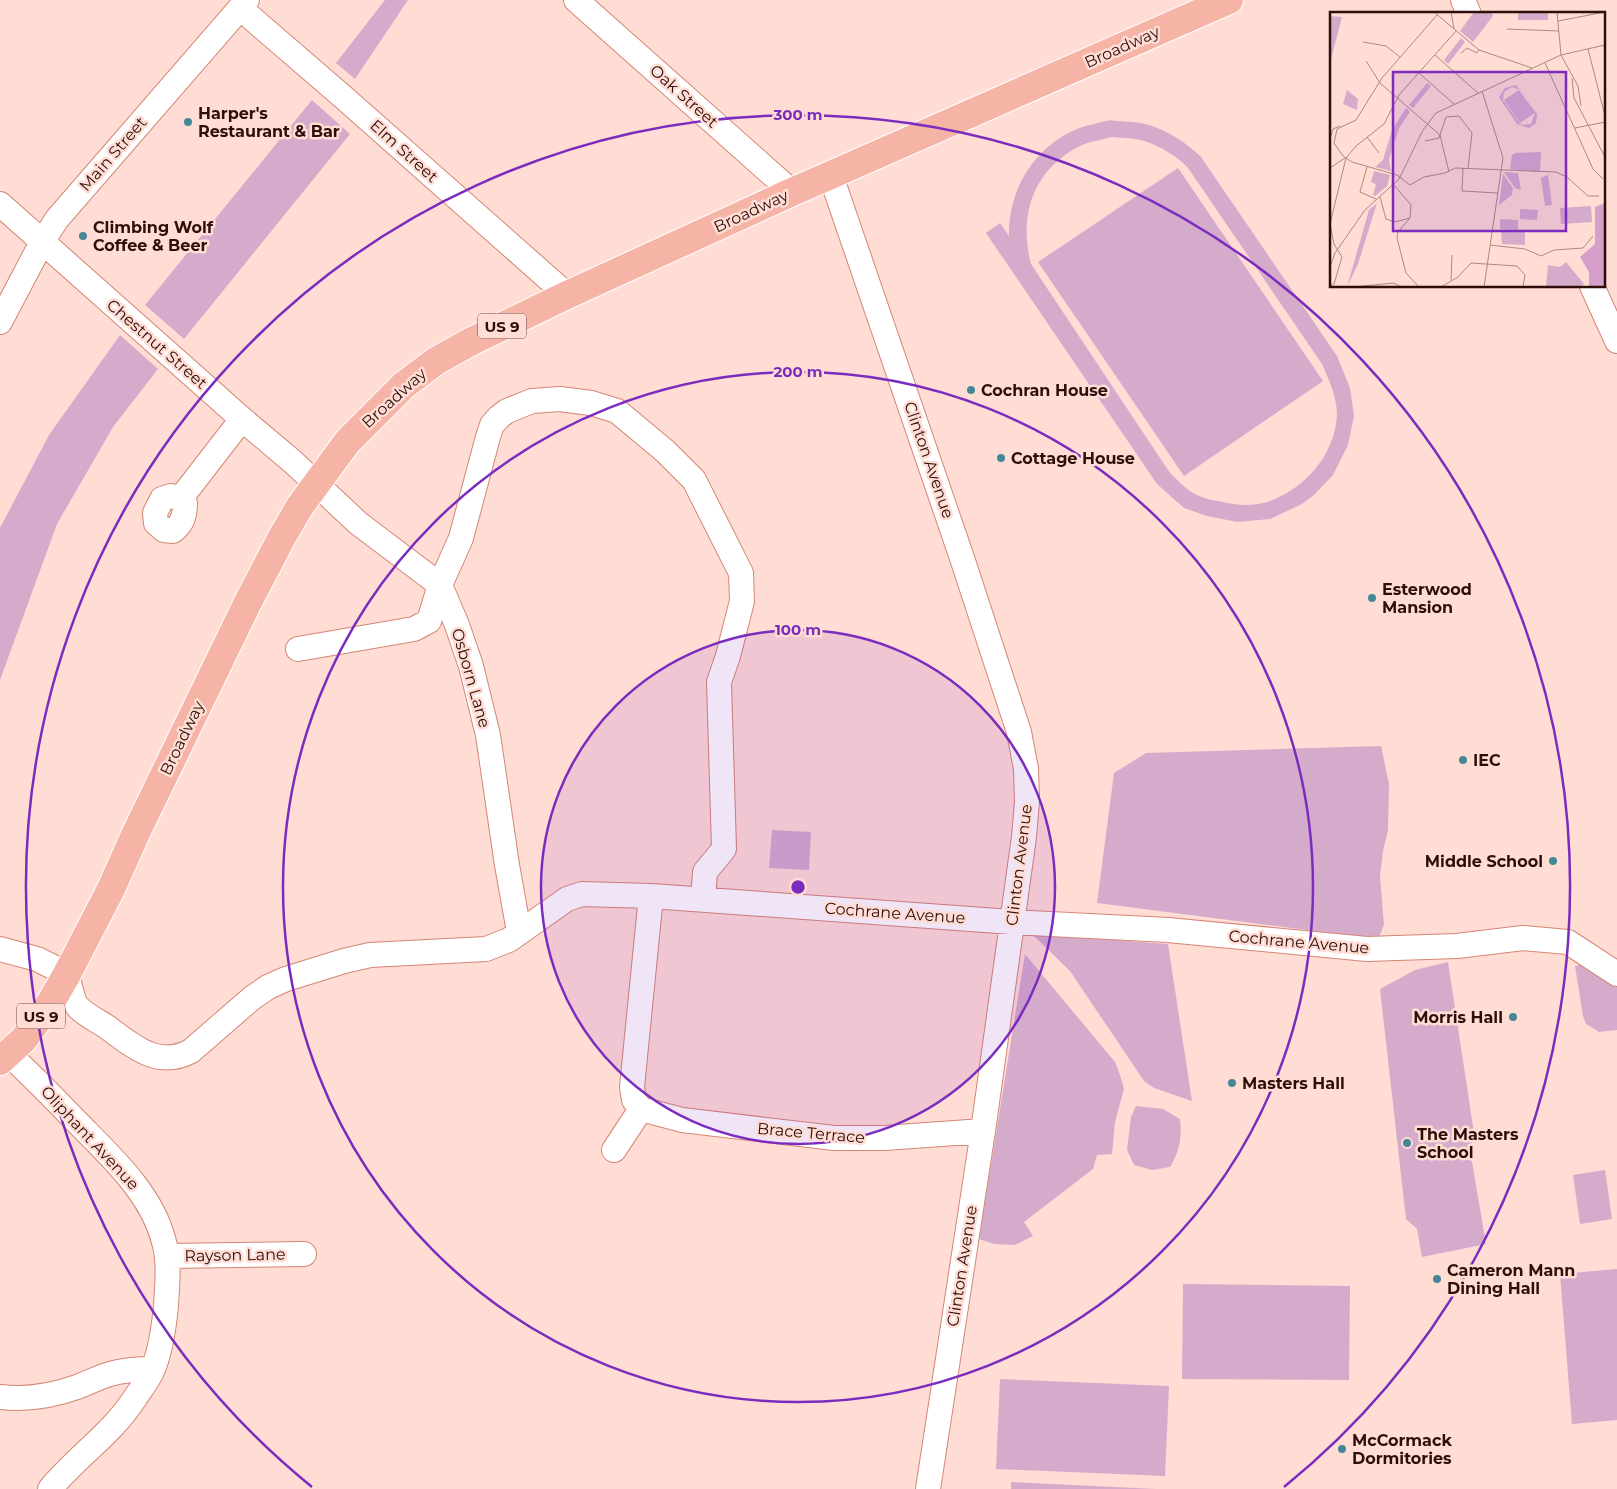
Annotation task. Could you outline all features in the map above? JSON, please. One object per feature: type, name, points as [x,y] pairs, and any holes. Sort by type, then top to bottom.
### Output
[{"type":"main road","name":"Broadway","points":[[5,1057],[23,1040],[51,1002],[67,974],[111,889],[135,835],[247,604],[282,537],[316,483],[348,441],[404,384],[436,361],[472,341],[567,295],[792,192],[1229,0]]},
{"type":"street","name":"Oak Street","points":[[576,0],[792,192]]},
{"type":"street","points":[[1463,0],[1468,12]]},
{"type":"street","name":"Main Street","points":[[0,322],[42,242],[57,219],[243,4]]},
{"type":"street","name":"Elm Street","points":[[243,4],[342,96],[567,295]]},
{"type":"street","name":"Clinton Avenue","points":[[831,176],[962,558],[1019,732],[1026,769],[1027,801],[1024,837],[983,1131],[928,1489]]},
{"type":"street","name":"Chestnut Street","points":[[0,204],[316,483]]},
{"type":"street","points":[[1593,288],[1617,341]]},
{"type":"street","points":[[298,649],[414,629],[429,621],[440,586],[461,538],[492,425],[498,417],[532,400],[560,398],[591,403],[617,411],[665,450],[694,480],[741,573],[742,601],[728,656],[719,682],[724,849],[706,872],[703,900]]},
{"type":"street","points":[[181,498],[242,419]]},
{"type":"street","name":"Osborn Lane","points":[[316,483],[358,523],[440,586],[471,666],[488,736],[519,932]]},
{"type":"street","name":"Cochrane Avenue","points":[[67,974],[77,1007],[134,1046],[154,1057],[179,1058],[191,1051],[252,998],[268,987],[286,979],[370,955],[486,949],[499,945],[567,899],[582,894],[651,896],[1012,922],[1168,930],[1367,949],[1457,946],[1523,938],[1568,942],[1617,974]]},
{"type":"street","points":[[614,1150],[640,1109],[634,1100],[632,1087],[651,896]]},
{"type":"street","points":[[0,949],[37,959],[67,974]]},
{"type":"street","name":"Oliphant Avenue","points":[[5,1057],[113,1160],[142,1194],[155,1218],[164,1241],[167,1256],[168,1277],[165,1313],[161,1341],[153,1369],[134,1400],[118,1421],[50,1489]]},
{"type":"street","name":"Brace Terrace","points":[[640,1109],[682,1120],[834,1138],[885,1138],[983,1131]]},
{"type":"street","name":"Rayson Lane","points":[[167,1256],[304,1254]]},
{"type":"street","points":[[0,1397],[16,1399],[39,1397],[78,1387],[108,1374],[138,1369],[153,1369]]},
{"type":"shaded area","points":[[385,0],[408,0],[355,79],[336,63]]},
{"type":"shaded area","points":[[312,100],[350,134],[184,339],[145,305]]},
{"type":"shaded area","points":[[1110,120],[1149,125],[1177,138],[1201,157],[1337,356],[1350,388],[1354,416],[1348,445],[1333,475],[1314,495],[1302,504],[1270,519],[1237,522],[1207,516],[1184,508],[1157,484],[986,233],[1000,223],[1009,236],[1013,202],[1019,187],[1026,172],[1048,147],[1077,129]],"holes":[[[1112,137],[1140,140],[1156,146],[1168,152],[1188,168],[1322,364],[1336,402],[1335,430],[1324,457],[1315,469],[1305,480],[1281,496],[1261,504],[1236,504],[1202,497],[1184,486],[1170,473],[1031,264],[1027,245],[1029,210],[1041,180],[1052,166],[1065,155],[1089,142]]]},
{"type":"shaded area","points":[[1178,168],[1323,381],[1184,476],[1038,262]]},
{"type":"shaded area","points":[[120,335],[158,369],[113,427],[57,524],[0,680],[0,528],[49,435]]},
{"type":"shaded area","points":[[1381,746],[1389,784],[1388,830],[1380,876],[1384,925],[1378,939],[1097,903],[1114,773],[1146,753]]},
{"type":"shaded area","points":[[772,830],[811,832],[809,870],[769,868]]},
{"type":"shaded area","points":[[1032,934],[1168,944],[1192,1101],[1154,1088],[1144,1081],[1070,971]]},
{"type":"shaded area","points":[[1025,954],[1115,1062],[1124,1089],[1115,1122],[1112,1154],[1097,1155],[1093,1169],[1024,1222],[1033,1236],[1015,1245],[994,1244],[979,1239]]},
{"type":"shaded area","points":[[1448,962],[1474,1133],[1470,1150],[1486,1244],[1422,1257],[1417,1229],[1406,1219],[1380,989],[1415,970]]},
{"type":"shaded area","points":[[1588,963],[1617,980],[1617,1030],[1599,1032],[1586,1024],[1575,966]]},
{"type":"shaded area","points":[[1136,1106],[1163,1109],[1180,1119],[1180,1144],[1170,1167],[1152,1170],[1134,1165],[1127,1150],[1131,1117]]},
{"type":"shaded area","points":[[1605,1170],[1612,1219],[1580,1224],[1573,1175]]},
{"type":"shaded area","points":[[1617,1269],[1617,1420],[1572,1424],[1560,1274]]},
{"type":"shaded area","points":[[1183,1284],[1350,1286],[1349,1380],[1182,1379]]},
{"type":"shaded area","points":[[1000,1379],[1169,1386],[1165,1476],[996,1469]]},
{"type":"shaded area","points":[[1011,1482],[1156,1489],[1011,1489]]},
{"type":"place","name":"Harper's Restaurant & Bar","points":[[188,122]]},
{"type":"place","name":"Climbing Wolf Coffee & Beer","points":[[83,236]]},
{"type":"place","name":"Cochran House","points":[[971,390]]},
{"type":"place","name":"Cottage House","points":[[1001,458]]},
{"type":"place","name":"Esterwood Mansion","points":[[1372,598]]},
{"type":"place","name":"IEC","points":[[1463,760]]},
{"type":"place","name":"Middle School","points":[[1553,861]]},
{"type":"place","name":"Morris Hall","points":[[1513,1017]]},
{"type":"place","name":"Masters Hall","points":[[1232,1083]]},
{"type":"place","name":"The Masters School","points":[[1407,1143]]},
{"type":"place","name":"Cameron Mann Dining Hall","points":[[1437,1279]]},
{"type":"place","name":"McCormack Dormitories","points":[[1342,1449]]}]
